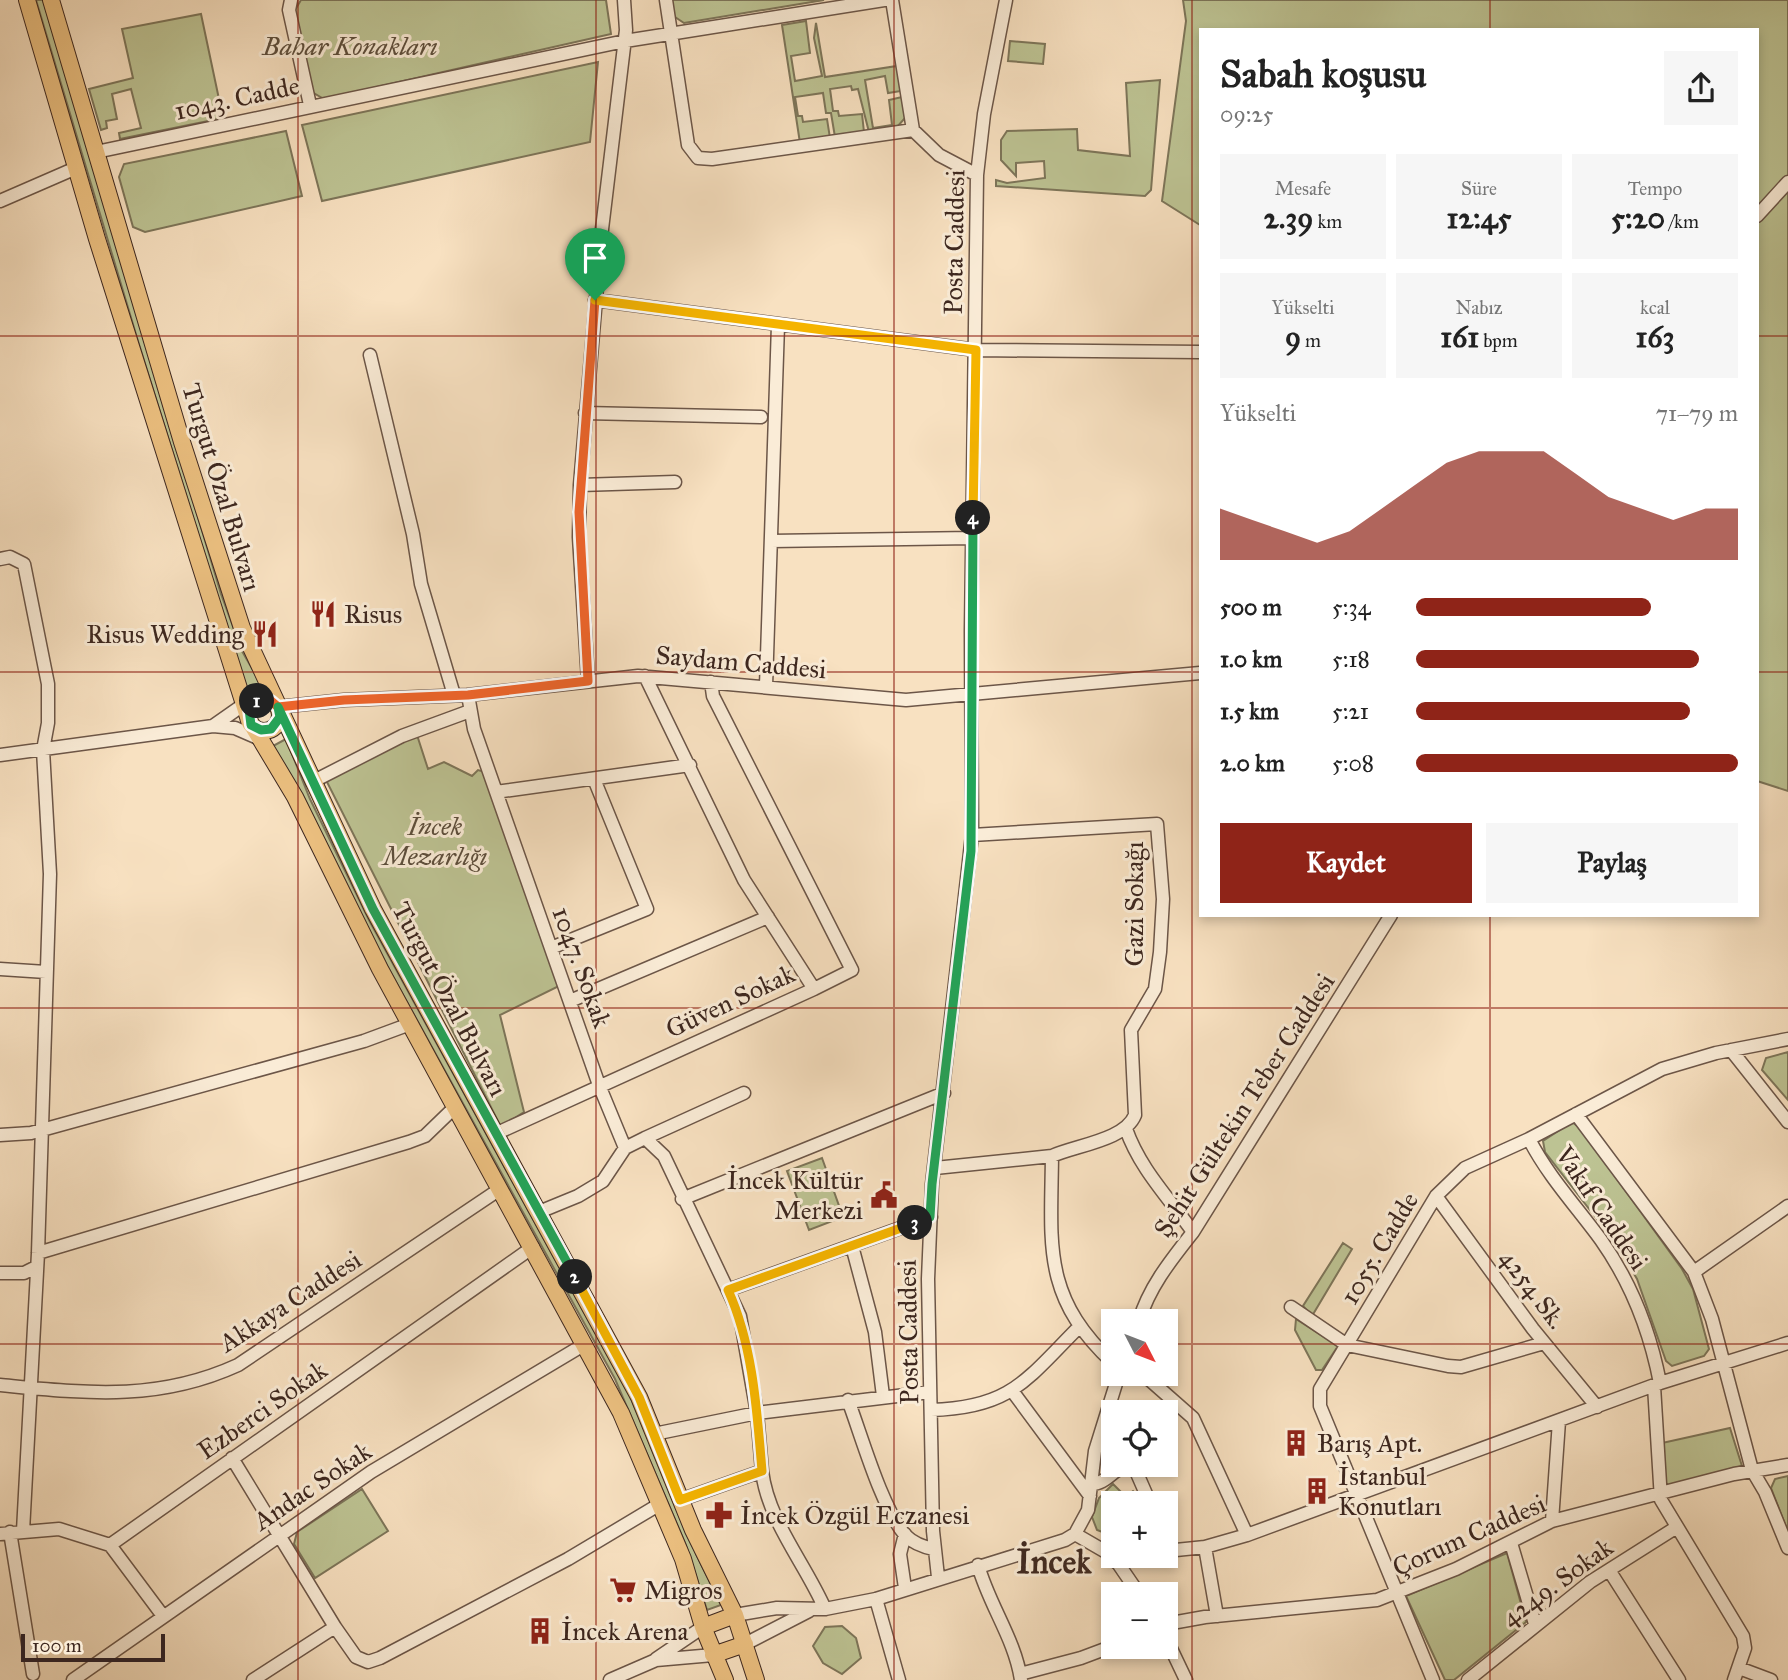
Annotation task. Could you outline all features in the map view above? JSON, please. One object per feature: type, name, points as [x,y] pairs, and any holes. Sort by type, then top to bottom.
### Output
[{"type":"main road","name":"Turgut Özal Bulvarı","points":[[27,0],[76,168],[246,712],[258,738],[295,797],[410,1024],[621,1413],[683,1559],[703,1627],[725,1680]]},
{"type":"main road","name":"Turgut Özal Bulvarı","points":[[51,0],[224,580],[242,628],[312,782],[391,942],[639,1397],[680,1500],[735,1615],[756,1680]]},
{"type":"main road","points":[[256,701],[271,701],[278,707],[280,717],[271,729],[256,729],[246,712],[256,701]]},
{"type":"main road","points":[[703,1627],[735,1615]]},
{"type":"main road","points":[[713,1655],[745,1644]]},
{"type":"street","points":[[291,0],[289,9],[310,106]]},
{"type":"street","points":[[588,681],[579,537],[580,485],[595,300],[625,41],[624,0]]},
{"type":"street","points":[[666,0],[688,145],[698,158],[712,159],[913,130]]},
{"type":"street","name":"1043. Cadde","points":[[96,152],[625,41],[884,0]]},
{"type":"street","points":[[892,0],[913,130],[939,155],[977,175]]},
{"type":"street","name":"Posta Caddesi","points":[[938,1577],[934,1549],[930,1392],[930,1217],[972,835],[972,538],[977,175],[984,114],[1006,0]]},
{"type":"street","points":[[0,201],[76,168]]},
{"type":"street","points":[[1759,214],[1788,182]]},
{"type":"street","points":[[595,300],[976,350],[1199,352]]},
{"type":"street","points":[[766,686],[778,326]]},
{"type":"street","points":[[370,355],[413,534],[421,584],[454,695]]},
{"type":"street","points":[[585,414],[761,417]]},
{"type":"street","points":[[580,485],[675,482]]},
{"type":"street","points":[[771,541],[972,538]]},
{"type":"street","points":[[0,559],[10,557],[24,564],[33,596],[49,696],[43,750],[50,874],[38,1253],[29,1387],[11,1532],[33,1674]]},
{"type":"street","name":"Saydam Caddesi","points":[[278,707],[344,700],[468,695],[645,676],[896,700],[1199,673]]},
{"type":"street","name":"Güven Sokak","points":[[495,1134],[814,989],[744,880],[645,676]]},
{"type":"street","points":[[711,682],[713,696],[852,970],[814,989]]},
{"type":"street","name":"1047. Sokak","points":[[468,695],[470,711],[496,792],[600,1085],[625,1147]]},
{"type":"street","points":[[312,782],[402,736],[470,711]]},
{"type":"street","points":[[213,726],[246,712]]},
{"type":"street","points":[[0,755],[213,726],[234,728],[258,738]]},
{"type":"street","points":[[496,792],[690,765]]},
{"type":"street","points":[[551,948],[648,909],[594,779]]},
{"type":"street","name":"Gazi Sokağı","points":[[972,835],[1157,824],[1163,899],[1159,967],[1155,989],[1132,1023],[1137,1105],[1133,1121],[1126,1129]]},
{"type":"street","points":[[570,1001],[768,917]]},
{"type":"street","name":"Şehit Gültekin Teber Caddesi","points":[[1142,1309],[1163,1270],[1193,1232],[1390,917]]},
{"type":"street","points":[[0,969],[46,972]]},
{"type":"street","points":[[0,1135],[40,1130],[364,1041],[410,1024]]},
{"type":"street","name":"1055. Cadde","points":[[1433,1680],[1355,1494],[1320,1398],[1320,1389],[1436,1196],[1465,1168],[1529,1139],[1662,1069],[1731,1050],[1788,1039]]},
{"type":"street","points":[[1731,1050],[1788,1122]]},
{"type":"street","points":[[539,1212],[578,1196],[603,1181],[625,1147],[744,1093]]},
{"type":"street","points":[[682,1199],[944,1093]]},
{"type":"street","points":[[38,1253],[409,1142],[425,1136],[455,1107]]},
{"type":"street","points":[[1576,1114],[1694,1272],[1712,1319],[1752,1470],[1765,1492],[1788,1548]]},
{"type":"street","points":[[935,1168],[1052,1156],[1126,1129],[1134,1152],[1193,1232]]},
{"type":"street","points":[[645,1138],[664,1156],[682,1199],[740,1316],[757,1412],[764,1488],[774,1515],[814,1582],[825,1609]]},
{"type":"street","name":"Vakıf Caddesi","points":[[1529,1139],[1543,1164],[1602,1242],[1627,1284],[1651,1340],[1657,1385],[1660,1495],[1743,1636],[1745,1648],[1736,1674]]},
{"type":"street","points":[[1052,1156],[1051,1224],[1055,1269],[1064,1303],[1079,1327],[1101,1350]]},
{"type":"street","name":"Akkaya Caddesi","points":[[0,1385],[136,1394],[209,1379],[238,1365],[500,1189]]},
{"type":"street","name":"4254 Sk.","points":[[1436,1196],[1544,1343],[1597,1407]]},
{"type":"street","points":[[1694,1272],[1788,1206]]},
{"type":"street","points":[[728,1290],[930,1217]]},
{"type":"street","points":[[852,1246],[875,1332],[883,1396]]},
{"type":"street","name":"Ezberci Sokak","points":[[110,1545],[533,1247]]},
{"type":"street","points":[[0,1273],[24,1273],[36,1267]]},
{"type":"street","points":[[1291,1307],[1347,1345],[1461,1367],[1544,1343]]},
{"type":"street","points":[[931,1410],[970,1407],[1013,1392],[1079,1327]]},
{"type":"street","points":[[1178,1550],[1205,1547],[1247,1535],[1657,1385],[1788,1343]]},
{"type":"street","name":"Andac Sokak","points":[[73,1680],[371,1472],[585,1344]]},
{"type":"street","points":[[735,1615],[777,1608],[809,1611],[876,1599],[938,1577],[1046,1547],[1074,1534],[1084,1520],[1102,1424],[1115,1386]]},
{"type":"street","points":[[1157,1386],[1193,1418],[1247,1535]]},
{"type":"street","points":[[654,1434],[757,1412],[930,1392]]},
{"type":"street","points":[[1013,1392],[1091,1490]]},
{"type":"street","points":[[848,1400],[886,1500],[905,1534],[921,1546],[934,1549]]},
{"type":"street","points":[[1552,1521],[1559,1421]]},
{"type":"street","points":[[232,1458],[335,1627],[356,1657],[368,1662],[568,1559],[660,1504]]},
{"type":"street","points":[[1091,1490],[1121,1467],[1130,1465],[1136,1471],[1145,1491]]},
{"type":"street","name":"Çorum Caddesi","points":[[1178,1622],[1217,1616],[1355,1604],[1395,1593],[1511,1544],[1552,1521],[1752,1470],[1788,1465]]},
{"type":"street","points":[[680,1500],[762,1471]]},
{"type":"street","name":"4249. Sokak","points":[[1468,1680],[1535,1624],[1609,1570],[1677,1527]]},
{"type":"street","points":[[11,1532],[59,1529],[110,1545],[163,1616]]},
{"type":"street","points":[[905,1534],[900,1554],[905,1588]]},
{"type":"street","points":[[1074,1534],[1101,1548]]},
{"type":"street","points":[[1511,1544],[1535,1624]]},
{"type":"street","points":[[1205,1547],[1217,1616]]},
{"type":"street","points":[[978,1565],[987,1597],[1010,1638],[1020,1677],[1101,1650]]},
{"type":"street","points":[[1609,1570],[1677,1679]]},
{"type":"street","points":[[876,1599],[899,1680]]},
{"type":"street","points":[[745,1644],[809,1611]]},
{"type":"street","points":[[253,1680],[335,1627]]},
{"type":"street","points":[[611,1680],[656,1660],[703,1627]]},
{"type":"street","points":[[656,1660],[713,1655]]},
{"type":"street","points":[[1176,1659],[1186,1680]]},
{"type":"street","points":[[1736,1674],[1772,1680]]},
{"type":"green space","points":[[36,0],[43,0],[221,594],[242,651],[262,686],[247,691],[138,341]]},
{"type":"green space","name":"Bahar Konakları","points":[[301,0],[606,0],[611,34],[324,99],[312,92],[295,10]]},
{"type":"green space","points":[[670,0],[824,0],[684,23],[672,15]]},
{"type":"green space","points":[[1183,0],[1788,0],[1788,791],[1759,782],[1759,28],[1199,28],[1199,224],[1162,201],[1186,21]]},
{"type":"green space","points":[[201,14],[223,118],[120,139],[119,133],[141,128],[131,89],[112,94],[117,119],[106,121],[107,128],[101,130],[89,89],[133,78],[122,29]]},
{"type":"green space","points":[[806,21],[810,53],[791,56],[795,81],[822,76],[814,38],[816,23],[825,77],[897,66],[901,91],[888,93],[885,76],[865,80],[873,128],[892,125],[889,100],[902,97],[905,118],[897,127],[869,132],[858,89],[852,90],[851,86],[830,89],[833,111],[838,111],[839,116],[862,114],[864,132],[835,137],[831,113],[826,113],[823,93],[795,97],[798,116],[802,116],[803,122],[827,119],[830,138],[800,143],[782,25]]},
{"type":"green space","points":[[1010,41],[1045,44],[1043,64],[1008,61]]},
{"type":"green space","points":[[598,62],[590,142],[322,201],[302,125]]},
{"type":"green space","points":[[1160,80],[1151,190],[1145,196],[996,186],[996,180],[1007,183],[1045,178],[1044,161],[1016,163],[1016,176],[1001,160],[1001,140],[1007,131],[1077,129],[1078,150],[1130,156],[1126,83]]},
{"type":"green space","points":[[286,131],[302,196],[145,232],[133,227],[119,177],[124,164]]},
{"type":"green space","name":"İncek Mezarlığı","points":[[417,735],[428,769],[444,762],[472,776],[478,770],[485,772],[559,986],[500,1015],[524,1112],[501,1127],[326,780]]},
{"type":"green space","points":[[286,739],[310,799],[370,922],[630,1396],[697,1556],[721,1605],[707,1610],[686,1545],[615,1379],[380,953],[273,746]]},
{"type":"green space","points":[[1788,1052],[1788,1100],[1762,1070],[1766,1058]]},
{"type":"green space","points":[[1572,1122],[1580,1128],[1682,1269],[1693,1289],[1709,1349],[1704,1356],[1672,1366],[1666,1361],[1637,1279],[1617,1245],[1545,1152],[1543,1141]]},
{"type":"green space","points":[[822,1158],[843,1217],[809,1230],[787,1171]]},
{"type":"green space","points":[[1343,1243],[1352,1249],[1312,1316],[1303,1306]]},
{"type":"green space","points":[[1296,1319],[1338,1346],[1322,1370],[1316,1370],[1295,1330]]},
{"type":"green space","points":[[1730,1428],[1742,1466],[1666,1486],[1662,1443]]},
{"type":"green space","points":[[1788,1476],[1788,1532],[1771,1488],[1775,1479]]},
{"type":"green space","points":[[1113,1484],[1120,1491],[1106,1491]]},
{"type":"green space","points":[[362,1489],[388,1531],[315,1578],[294,1544],[297,1532]]},
{"type":"green space","points":[[1101,1496],[1101,1532],[1097,1530],[1092,1517]]},
{"type":"green space","points":[[1507,1553],[1526,1622],[1454,1680],[1445,1680],[1406,1596]]},
{"type":"green space","points":[[842,1626],[856,1638],[861,1658],[842,1674],[823,1663],[813,1646],[825,1627]]},
{"type":"place","name":"Risus","points":[[323,614]]},
{"type":"place","name":"Risus Wedding","points":[[265,634]]},
{"type":"place","name":"İncek Kültür Merkezi","points":[[884,1195]]},
{"type":"place","name":"Barış Apt.","points":[[1296,1443]]},
{"type":"place","name":"İstanbul Konutları","points":[[1317,1491]]},
{"type":"place","name":"İncek Özgül Eczanesi","points":[[719,1515]]},
{"type":"place","name":"Migros","points":[[623,1590]]},
{"type":"place","name":"İncek Arena","points":[[540,1631]]},
{"type":"district","name":"İncek","points":[[1054,1561]]},
{"type":"route","points":[[595,300],[579,512],[588,681],[468,695],[344,700],[278,707],[271,701],[260,699],[252,705],[248,715],[251,725],[266,731],[278,722],[278,707],[373,909],[639,1397],[680,1500],[762,1471],[757,1412],[740,1316],[728,1290],[930,1217],[972,835],[971,631],[976,350],[595,300]]}]
